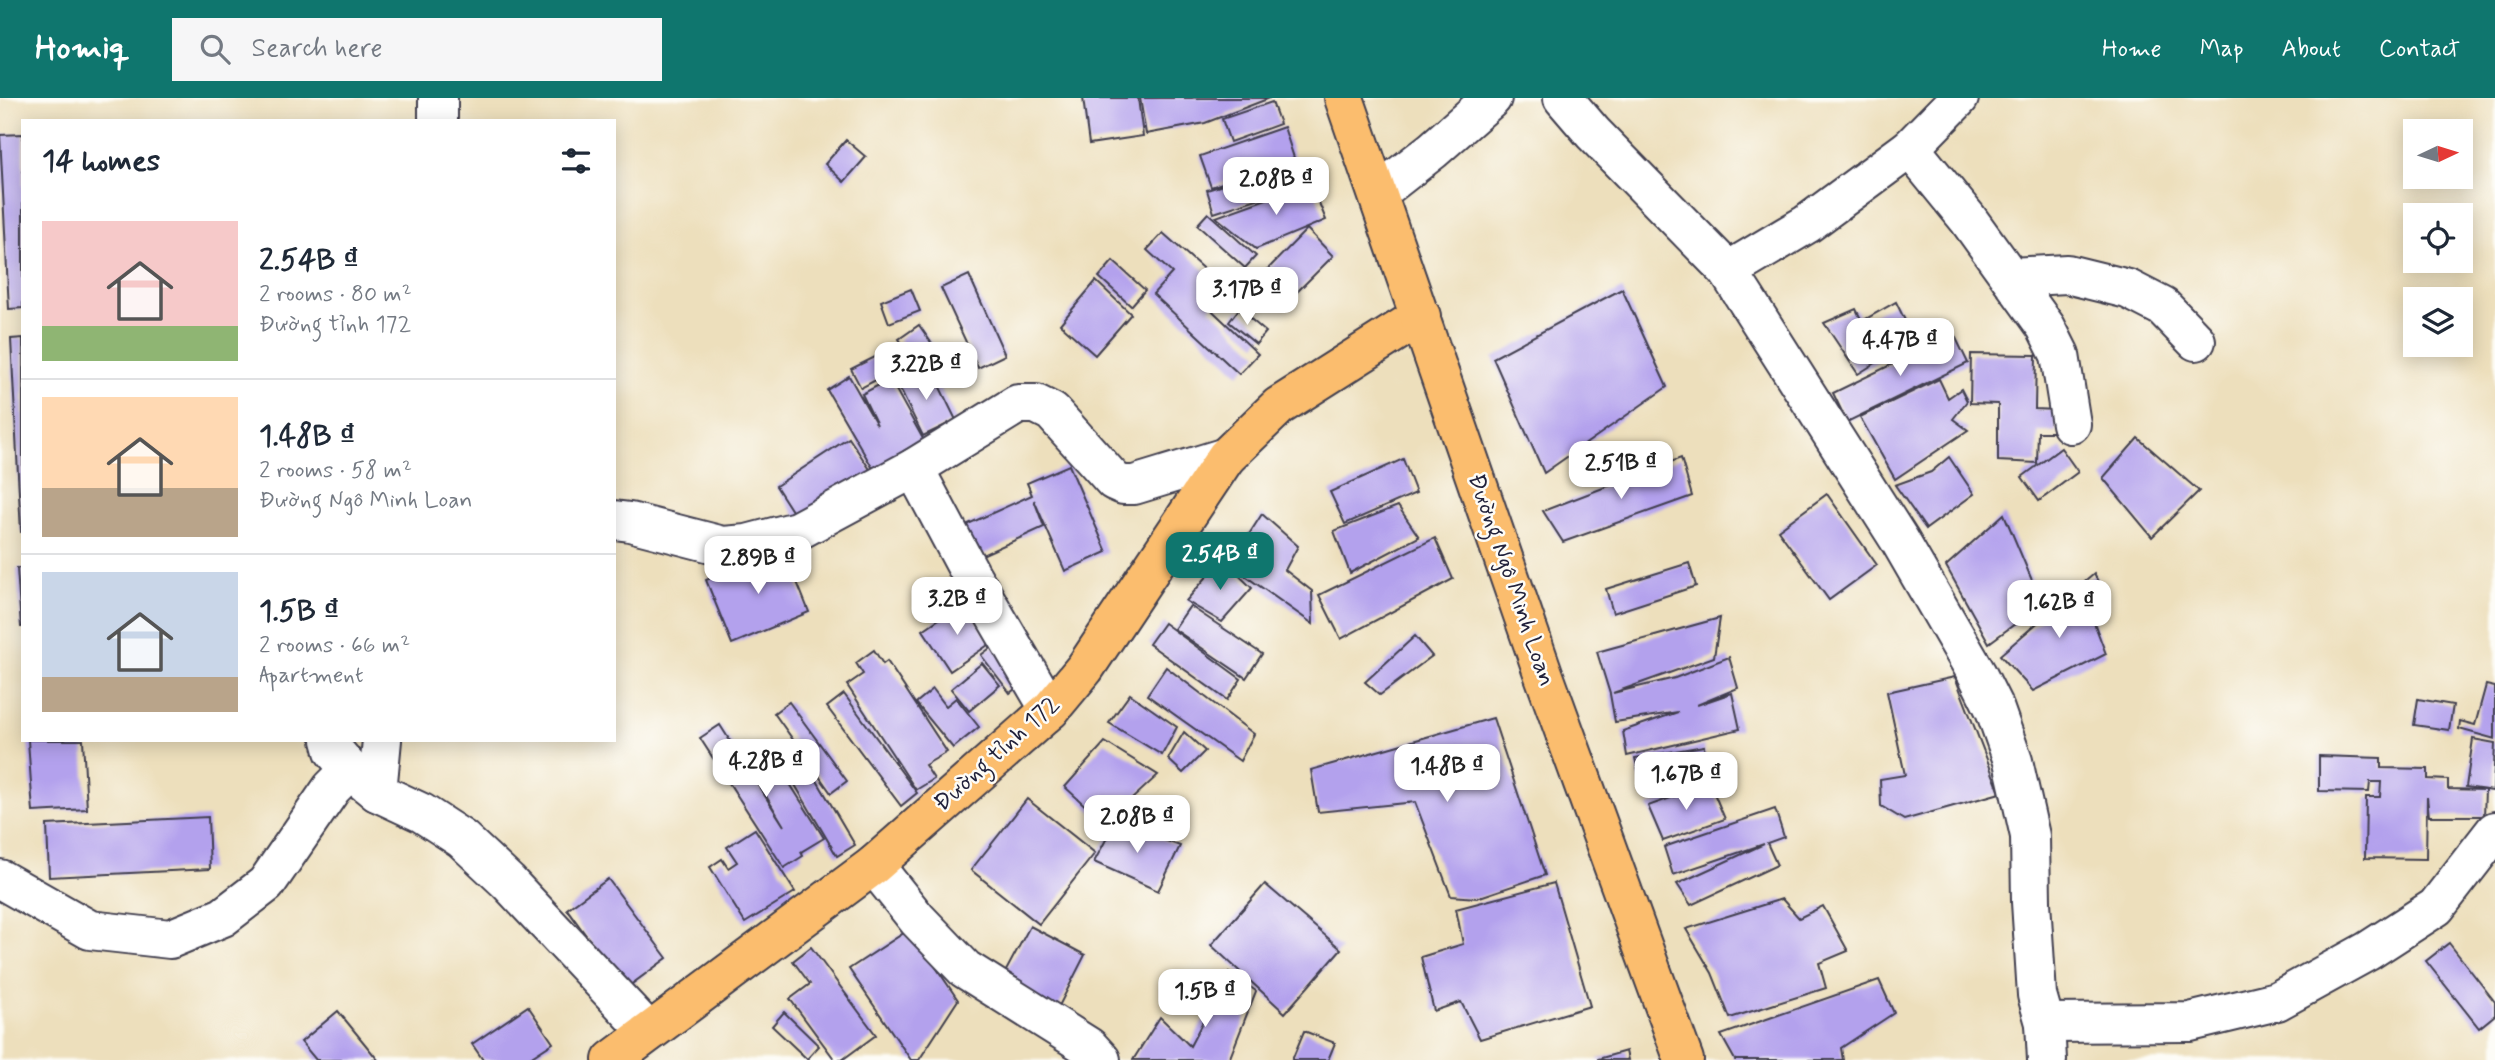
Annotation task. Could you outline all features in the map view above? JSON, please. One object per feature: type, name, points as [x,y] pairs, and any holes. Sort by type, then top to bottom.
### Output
[{"type":"main road","name":"Đường Ngô Minh Loan","points":[[1344,98],[1543,673],[1684,1060]]},
{"type":"main road","name":"Đường tỉnh 172","points":[[612,1060],[874,865],[1050,710],[1085,668],[1226,457],[1279,406],[1421,316]]},
{"type":"street","points":[[438,98],[439,119]]},
{"type":"street","points":[[1378,193],[1433,150],[1492,98]]},
{"type":"street","points":[[1563,98],[1593,133],[1728,271],[1900,541],[1995,710],[2013,761],[2030,836],[2037,995],[2046,1042],[2190,1022],[2277,1000],[2368,951],[2436,907],[2495,831]]},
{"type":"street","points":[[1728,271],[1807,224],[1910,148],[1959,98]]},
{"type":"street","points":[[1910,148],[1968,219],[2046,327],[2060,355],[2071,424]]},
{"type":"street","points":[[2010,277],[2067,274],[2128,289],[2163,307],[2196,341]]},
{"type":"street","points":[[616,520],[723,547],[747,544],[797,531],[914,468],[1018,404],[1036,404],[1052,412],[1114,481],[1123,485],[1134,485],[1226,457]]},
{"type":"street","points":[[914,468],[970,573],[1050,710]]},
{"type":"street","points":[[0,879],[90,930],[170,939],[223,917],[266,884],[332,788],[380,742]]},
{"type":"street","points":[[353,767],[462,839],[508,882],[649,1032]]},
{"type":"street","points":[[874,865],[917,919],[965,969],[1088,1047],[1101,1060]]},
{"type":"building","points":[[1083,98],[1138,98],[1143,136],[1089,144]]},
{"type":"building","points":[[1140,98],[1270,98],[1205,123],[1146,134]]},
{"type":"building","points":[[1272,102],[1280,124],[1230,142],[1222,119]]},
{"type":"building","points":[[1284,127],[1294,158],[1211,187],[1200,156]]},
{"type":"building","points":[[21,134],[21,308],[9,309],[0,135]]},
{"type":"building","points":[[846,140],[866,157],[844,182],[825,164]]},
{"type":"building","points":[[1304,159],[1312,181],[1214,213],[1207,190]]},
{"type":"building","points":[[1311,183],[1326,220],[1256,249],[1216,217]]},
{"type":"building","points":[[1208,213],[1256,256],[1245,268],[1197,225]]},
{"type":"building","points":[[1307,229],[1333,256],[1289,300],[1263,274]]},
{"type":"building","points":[[1163,233],[1227,290],[1210,308],[1199,298],[1258,354],[1239,374],[1153,294],[1172,273],[1147,250]]},
{"type":"building","points":[[1113,261],[1145,290],[1131,306],[1099,277]]},
{"type":"building","points":[[969,275],[1005,355],[978,368],[941,288]]},
{"type":"building","points":[[1096,281],[1131,314],[1095,355],[1060,324]]},
{"type":"building","points":[[911,289],[920,311],[889,323],[881,301]]},
{"type":"building","points":[[1622,289],[1667,387],[1544,473],[1493,358]]},
{"type":"building","points":[[1896,302],[1914,339],[1858,374],[1824,323],[1856,309],[1862,321]]},
{"type":"building","points":[[1239,309],[1266,332],[1256,344],[1229,322]]},
{"type":"building","points":[[919,325],[939,354],[919,368],[899,339]]},
{"type":"building","points":[[1954,334],[1968,363],[1847,422],[1833,393]]},
{"type":"building","points":[[21,338],[21,532],[11,339]]},
{"type":"building","points":[[1971,354],[2036,355],[2035,409],[2057,410],[2056,432],[2038,432],[2037,463],[1998,461],[1998,404],[1970,403]]},
{"type":"building","points":[[879,355],[889,373],[861,388],[851,369]]},
{"type":"building","points":[[930,367],[956,420],[923,436],[897,383]]},
{"type":"building","points":[[849,376],[877,425],[862,394],[890,379],[928,448],[875,472],[827,390]]},
{"type":"building","points":[[1939,379],[1948,398],[1961,389],[1967,401],[1953,419],[1968,430],[1895,479],[1860,417]]},
{"type":"building","points":[[849,438],[875,477],[801,525],[776,486]]},
{"type":"building","points":[[2138,438],[2199,491],[2152,537],[2103,478]]},
{"type":"building","points":[[2061,448],[2078,472],[2039,501],[2022,477]]},
{"type":"building","points":[[1949,457],[1974,494],[1926,529],[1895,485],[1931,472]]},
{"type":"building","points":[[1681,458],[1692,496],[1563,542],[1543,511]]},
{"type":"building","points":[[1403,459],[1416,493],[1345,524],[1330,492]]},
{"type":"building","points":[[1069,465],[1107,552],[1065,571],[1034,500],[1044,527],[969,561],[955,530],[1032,495],[1027,483]]},
{"type":"building","points":[[1827,494],[1877,565],[1829,600],[1778,530]]},
{"type":"building","points":[[1398,506],[1419,537],[1350,573],[1334,531]]},
{"type":"building","points":[[1262,514],[1298,546],[1285,570],[1312,591],[1313,624],[1237,570],[1254,545],[1246,539]]},
{"type":"building","points":[[2004,514],[2042,604],[1989,643],[1946,566]]},
{"type":"building","points":[[1435,538],[1453,579],[1341,639],[1319,595]]},
{"type":"building","points":[[783,547],[809,612],[732,644],[706,580]]},
{"type":"building","points":[[1222,559],[1252,588],[1222,622],[1186,601]]},
{"type":"building","points":[[1689,563],[1696,586],[1613,613],[1606,589]]},
{"type":"building","points":[[17,568],[21,568],[21,627]]},
{"type":"building","points":[[2094,574],[2101,587],[2090,612],[2106,654],[2033,691],[2000,655]]},
{"type":"building","points":[[964,602],[991,643],[950,671],[923,630]]},
{"type":"building","points":[[1190,606],[1262,654],[1246,678],[1174,629]]},
{"type":"building","points":[[1720,618],[1714,657],[1613,693],[1675,678],[1729,657],[1738,688],[1697,705],[1732,693],[1740,729],[1627,756],[1623,731],[1678,712],[1615,722],[1610,694],[1597,652]]},
{"type":"building","points":[[1164,623],[1241,679],[1227,700],[1149,644]]},
{"type":"building","points":[[1415,636],[1432,656],[1380,695],[1365,682]]},
{"type":"building","points":[[993,646],[1021,684],[1010,693],[981,655]]},
{"type":"building","points":[[874,650],[883,664],[887,661],[947,752],[925,765],[934,779],[916,790],[847,685],[863,674],[856,663]]},
{"type":"building","points":[[982,663],[1000,685],[969,711],[951,689]]},
{"type":"building","points":[[1166,667],[1254,734],[1240,761],[1147,695]]},
{"type":"building","points":[[1955,677],[2000,793],[1904,820],[1881,806],[1880,779],[1905,775],[1887,692]]},
{"type":"building","points":[[2486,685],[2495,687],[2495,739],[2459,729],[2460,721],[2475,725]]},
{"type":"building","points":[[933,689],[946,706],[956,698],[979,727],[953,748],[916,703]]},
{"type":"building","points":[[844,694],[917,793],[901,806],[827,707]]},
{"type":"building","points":[[1130,694],[1177,727],[1162,755],[1109,723]]},
{"type":"building","points":[[2418,699],[2453,705],[2449,730],[2414,725]]},
{"type":"building","points":[[789,702],[847,781],[831,793],[774,713]]},
{"type":"building","points":[[1493,718],[1545,875],[1477,898],[1451,896],[1415,802],[1318,812],[1311,770]]},
{"type":"building","points":[[720,725],[784,826],[748,766],[770,752],[824,838],[801,852],[803,856],[784,868],[700,738]]},
{"type":"building","points":[[1184,732],[1205,751],[1183,773],[1168,759]]},
{"type":"building","points":[[2473,739],[2495,743],[2493,791],[2466,787]]},
{"type":"building","points":[[793,740],[855,845],[837,856],[775,751]]},
{"type":"building","points":[[28,742],[83,742],[87,809],[33,812]]},
{"type":"building","points":[[1105,742],[1158,775],[1105,824],[1065,787]]},
{"type":"building","points":[[1704,746],[1706,779],[1644,795],[1635,758]]},
{"type":"building","points":[[2319,756],[2381,758],[2381,768],[2428,769],[2428,779],[2448,780],[2448,789],[2485,790],[2484,816],[2429,816],[2427,797],[2426,859],[2365,858],[2366,797],[2380,797],[2381,782],[2370,782],[2369,792],[2319,791]]},
{"type":"building","points":[[1710,784],[1725,819],[1663,841],[1648,806]]},
{"type":"building","points":[[1027,799],[1095,853],[1039,924],[971,870]]},
{"type":"building","points":[[1775,809],[1784,837],[1767,843],[1777,865],[1691,905],[1677,884],[1764,844],[1673,875],[1664,847]]},
{"type":"building","points":[[208,817],[210,869],[49,877],[47,825]]},
{"type":"building","points":[[1116,821],[1180,846],[1158,891],[1094,862]]},
{"type":"building","points":[[755,829],[795,892],[745,923],[710,867],[722,859],[728,868],[737,862],[727,847]]},
{"type":"building","points":[[608,879],[667,958],[625,989],[567,909]]},
{"type":"building","points":[[1554,883],[1590,1006],[1480,1039],[1461,1002],[1434,1011],[1421,957],[1463,944],[1456,909]]},
{"type":"building","points":[[1265,884],[1341,949],[1285,1013],[1211,945]]},
{"type":"building","points":[[1782,899],[1799,918],[1823,906],[1848,951],[1819,963],[1826,988],[1730,1018],[1712,973],[1686,929]]},
{"type":"building","points":[[1030,926],[1085,955],[1056,1012],[1000,982]]},
{"type":"building","points":[[910,929],[958,1000],[919,1060],[911,1060],[849,969]]},
{"type":"building","points":[[2449,943],[2495,1002],[2495,1015],[2479,1028],[2426,961]]},
{"type":"building","points":[[811,947],[876,1035],[842,1060],[835,1060],[790,999],[810,984],[793,961]]},
{"type":"building","points":[[1229,972],[1256,991],[1229,1060],[1133,1060],[1160,1017],[1190,1046]]},
{"type":"building","points":[[1879,980],[1894,1013],[1841,1048],[1843,1060],[1735,1060],[1721,1035]]},
{"type":"building","points":[[528,1006],[553,1043],[527,1060],[483,1060],[472,1044]]},
{"type":"building","points":[[338,1011],[378,1060],[316,1060],[301,1042]]},
{"type":"building","points":[[784,1012],[819,1046],[807,1059],[772,1026]]},
{"type":"building","points":[[1304,1031],[1335,1043],[1328,1060],[1292,1060]]},
{"type":"building","points":[[1626,1051],[1628,1060],[1598,1060],[1598,1059]]}]
